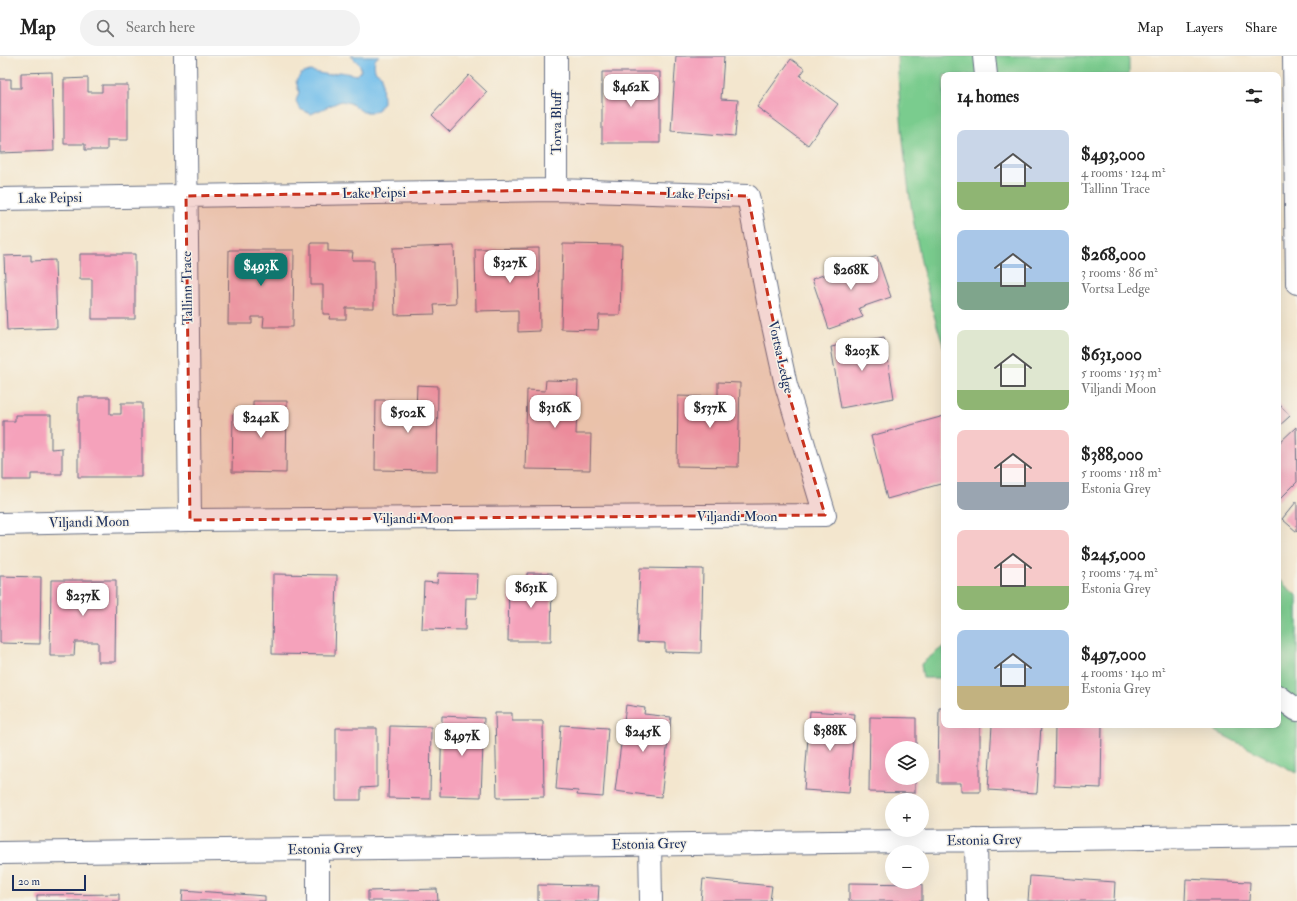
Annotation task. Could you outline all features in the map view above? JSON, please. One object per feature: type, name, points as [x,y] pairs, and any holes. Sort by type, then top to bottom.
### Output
[{"type":"street","name":"Tallinn Trace","points":[[185,56],[190,520]]},
{"type":"street","name":"Torva Bluff","points":[[556,56],[556,190]]},
{"type":"street","points":[[984,56],[986,72]]},
{"type":"street","points":[[1294,56],[1297,283]]},
{"type":"street","name":"Lake Peipsi","points":[[0,199],[556,190],[748,196]]},
{"type":"street","name":"Vortsa Ledge","points":[[748,196],[770,312],[786,385],[825,515]]},
{"type":"street","name":"Viljandi Moon","points":[[0,524],[190,520],[825,515]]},
{"type":"street","points":[[1281,698],[1297,710]]},
{"type":"street","name":"Estonia Grey","points":[[0,853],[1297,836]]},
{"type":"street","points":[[976,840],[977,901]]},
{"type":"street","points":[[650,844],[651,901]]},
{"type":"street","points":[[318,849],[318,901]]},
{"type":"highlighted area","points":[[556,190],[748,196],[786,385],[825,515],[190,520],[186,196]]},
{"type":"green space","points":[[897,56],[1129,56],[1129,72],[941,72],[941,338],[924,276],[917,240],[906,167]]},
{"type":"green space","points":[[1281,582],[1297,596],[1297,773],[1215,731],[1212,728],[1281,728]]},
{"type":"green space","points":[[941,648],[941,678],[923,678],[921,664]]},
{"type":"water","points":[[351,56],[379,56],[374,62],[375,71],[382,76],[383,102],[378,110],[363,112],[350,103],[341,101],[311,114],[300,109],[296,101],[299,92],[296,81],[301,74],[310,71],[328,75],[340,72],[357,75],[361,71],[360,65]]},
{"type":"building","points":[[676,56],[724,56],[721,99],[738,100],[735,136],[671,131]]},
{"type":"building","points":[[791,59],[805,69],[800,76],[838,104],[808,145],[757,107]]},
{"type":"building","points":[[52,72],[54,151],[0,153],[0,79],[11,79],[11,88],[21,88],[21,73]]},
{"type":"building","points":[[602,72],[660,72],[660,143],[602,143]]},
{"type":"building","points":[[469,75],[487,92],[450,132],[432,115]]},
{"type":"building","points":[[88,78],[88,92],[102,92],[102,85],[128,85],[128,140],[107,140],[107,150],[85,150],[85,144],[64,144],[64,79]]},
{"type":"building","points":[[311,243],[328,243],[328,251],[353,252],[352,260],[374,260],[374,308],[346,308],[346,319],[329,319],[330,314],[323,314],[323,285],[311,285]]},
{"type":"building","points":[[563,244],[622,245],[620,315],[599,315],[598,330],[561,329]]},
{"type":"building","points":[[454,246],[456,304],[434,305],[435,314],[395,315],[393,248]]},
{"type":"building","points":[[539,248],[540,331],[518,332],[518,310],[476,311],[475,249]]},
{"type":"building","points":[[229,250],[294,250],[293,327],[263,327],[264,317],[252,317],[252,324],[228,324]]},
{"type":"building","points":[[80,254],[135,254],[135,319],[92,319],[92,279],[80,279]]},
{"type":"building","points":[[31,255],[31,261],[55,260],[57,328],[7,330],[4,256]]},
{"type":"building","points":[[877,256],[891,297],[859,308],[863,317],[829,329],[812,279]]},
{"type":"building","points":[[884,337],[894,398],[841,408],[831,347]]},
{"type":"building","points":[[546,380],[578,381],[576,434],[591,434],[590,470],[525,469],[527,390],[545,391]]},
{"type":"building","points":[[718,382],[740,383],[738,467],[677,466],[678,396],[718,397]]},
{"type":"building","points":[[417,385],[438,386],[437,471],[375,470],[376,400],[394,400],[394,411],[416,411]]},
{"type":"building","points":[[78,397],[110,397],[110,414],[121,414],[121,403],[142,403],[142,477],[78,477]]},
{"type":"building","points":[[253,401],[287,401],[286,473],[232,472],[233,414],[253,414]]},
{"type":"building","points":[[1281,406],[1290,416],[1281,424]]},
{"type":"building","points":[[15,415],[51,415],[51,449],[62,448],[62,474],[31,474],[31,480],[3,480],[3,421],[15,421]]},
{"type":"building","points":[[941,417],[941,484],[887,499],[871,436]]},
{"type":"building","points":[[1296,427],[1297,482],[1281,498],[1281,441]]},
{"type":"building","points":[[1297,501],[1297,532],[1282,519]]},
{"type":"building","points":[[640,568],[703,569],[701,653],[665,652],[665,643],[637,642]]},
{"type":"building","points":[[438,573],[478,574],[477,598],[466,598],[465,630],[422,629],[424,582],[437,583]]},
{"type":"building","points":[[527,573],[552,573],[551,641],[508,641],[509,583],[527,583]]},
{"type":"building","points":[[273,574],[337,575],[335,655],[272,654]]},
{"type":"building","points":[[0,576],[41,577],[40,644],[0,643]]},
{"type":"building","points":[[51,580],[116,580],[115,662],[98,662],[98,642],[75,642],[74,656],[50,656]]},
{"type":"building","points":[[626,705],[645,708],[644,714],[671,717],[661,797],[615,791]]},
{"type":"building","points":[[939,708],[941,708],[941,728],[980,728],[980,792],[961,792],[961,783],[938,783]]},
{"type":"building","points":[[810,711],[855,714],[849,793],[804,790]]},
{"type":"building","points":[[495,713],[512,713],[512,721],[543,721],[544,797],[497,798]]},
{"type":"building","points":[[442,716],[484,718],[481,797],[440,796]]},
{"type":"building","points":[[870,717],[916,718],[916,741],[885,741],[885,785],[915,785],[915,793],[869,792]]},
{"type":"building","points":[[561,725],[608,728],[603,797],[577,795],[578,791],[556,789]]},
{"type":"building","points":[[390,726],[431,727],[430,799],[388,798]]},
{"type":"building","points":[[336,728],[377,728],[377,787],[361,788],[361,800],[336,800]]},
{"type":"building","points":[[992,728],[1041,728],[1037,793],[988,790]]},
{"type":"building","points":[[1055,728],[1102,728],[1101,788],[1054,786]]},
{"type":"building","points":[[1030,876],[1115,882],[1114,901],[1028,901]]},
{"type":"building","points":[[703,879],[772,886],[770,901],[701,901]]},
{"type":"building","points":[[1186,879],[1250,882],[1249,901],[1185,901]]},
{"type":"building","points":[[849,883],[885,883],[885,889],[922,889],[922,901],[849,901]]},
{"type":"building","points":[[538,885],[599,886],[598,901],[538,901]]},
{"type":"building","points":[[437,889],[438,901],[368,901],[368,891]]},
{"type":"building","points":[[183,890],[265,896],[265,901],[182,901]]},
{"type":"building","points":[[119,894],[119,901],[37,901],[37,895]]}]
